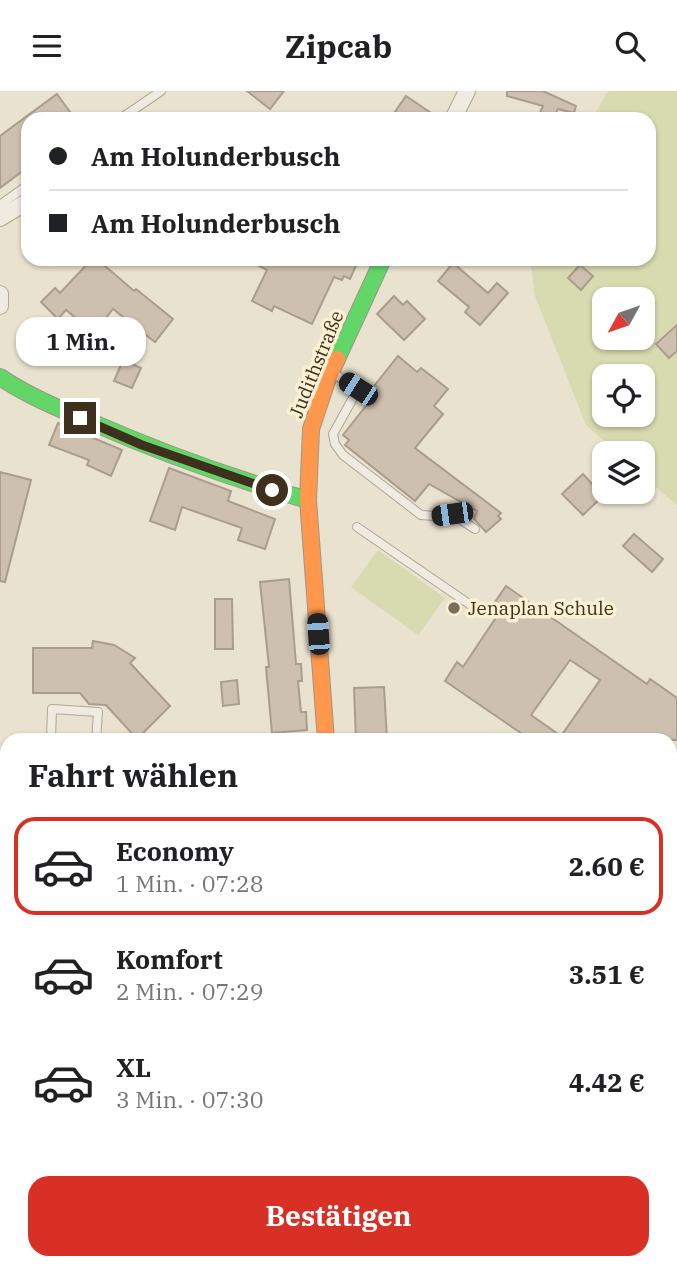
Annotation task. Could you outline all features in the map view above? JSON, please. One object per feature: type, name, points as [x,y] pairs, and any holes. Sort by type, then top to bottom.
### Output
[{"type":"street","points":[[456,112],[467,91]]},
{"type":"street","points":[[0,218],[21,205]]},
{"type":"street","name":"Judithstraße","points":[[325,733],[308,501],[311,429],[331,372],[380,266]]},
{"type":"street","points":[[0,294],[0,306]]},
{"type":"street","points":[[0,377],[40,399],[142,445],[253,485],[308,501]]},
{"type":"lane","points":[[130,112],[161,91]]},
{"type":"lane","points":[[0,205],[21,190]]},
{"type":"lane","points":[[331,372],[358,389],[333,434],[335,444],[342,455],[421,515],[452,514],[475,530]]},
{"type":"lane","points":[[357,527],[472,606]]},
{"type":"lane","points":[[51,733],[52,709],[98,712],[96,733]]},
{"type":"green space","points":[[608,91],[677,91],[677,505],[655,486],[655,441],[604,441],[586,425],[535,296],[531,266],[656,266],[656,112],[596,112]]},
{"type":"green space","points":[[378,550],[445,598],[418,635],[351,587]]},
{"type":"building","points":[[247,91],[284,91],[270,109]]},
{"type":"building","points":[[507,91],[543,91],[576,106],[574,112],[558,109],[556,112],[540,112],[543,106],[507,96]]},
{"type":"building","points":[[57,94],[70,112],[33,112]]},
{"type":"building","points":[[406,96],[430,112],[395,112]]},
{"type":"building","points":[[21,121],[21,172],[0,188],[0,136]]},
{"type":"building","points":[[85,266],[105,266],[173,319],[155,342],[113,309],[94,333],[66,310],[58,319],[41,302],[55,288],[60,293]]},
{"type":"building","points":[[259,266],[356,266],[350,279],[344,276],[342,280],[334,277],[312,324],[274,306],[272,311],[252,301],[267,270]]},
{"type":"building","points":[[450,266],[456,266],[488,293],[497,283],[508,293],[480,325],[465,312],[469,307],[438,281]]},
{"type":"building","points":[[579,266],[593,276],[581,290],[568,278]]},
{"type":"building","points":[[394,296],[403,305],[407,301],[425,319],[404,340],[377,314]]},
{"type":"building","points":[[677,325],[677,351],[669,358],[656,344]]},
{"type":"building","points":[[398,356],[417,372],[421,368],[448,389],[434,406],[443,414],[415,448],[501,513],[498,516],[501,519],[486,532],[474,519],[477,511],[429,484],[415,501],[345,445],[349,440],[343,435],[376,393],[371,390]]},
{"type":"building","points":[[123,360],[141,368],[132,388],[114,381]]},
{"type":"building","points":[[58,423],[122,450],[111,476],[87,465],[89,460],[49,445]]},
{"type":"building","points":[[169,468],[231,491],[228,501],[275,519],[265,549],[238,540],[242,528],[182,507],[175,530],[150,521]]},
{"type":"building","points":[[0,472],[31,480],[5,582],[0,581]]},
{"type":"building","points":[[583,474],[592,484],[592,504],[595,504],[583,515],[562,494]]},
{"type":"building","points":[[634,534],[663,559],[652,572],[623,546]]},
{"type":"building","points":[[289,579],[296,664],[301,664],[302,681],[298,681],[301,712],[306,712],[307,730],[272,733],[266,667],[269,667],[260,582]]},
{"type":"building","points":[[506,586],[647,684],[650,679],[677,698],[677,733],[563,733],[600,680],[570,660],[531,715],[557,733],[521,733],[445,681],[457,662],[463,667],[501,610],[493,605]]},
{"type":"building","points":[[215,599],[232,599],[233,649],[215,649]]},
{"type":"building","points":[[93,641],[114,645],[135,658],[130,663],[170,706],[143,733],[132,733],[106,705],[89,704],[80,693],[33,693],[33,648],[92,648]]},
{"type":"building","points":[[237,680],[239,704],[223,706],[221,682]]},
{"type":"building","points":[[384,687],[387,733],[356,733],[354,688]]},
{"type":"traffic: fast","points":[[337,359],[380,266]]},
{"type":"traffic: fast","points":[[0,377],[44,402],[144,444],[308,500]]},
{"type":"traffic: slow","points":[[325,733],[308,500],[311,429],[337,359]]},
{"type":"place","name":"Jenaplan Schule","points":[[454,608]]},
{"type":"route","points":[[80,418],[142,445],[272,490]]}]
